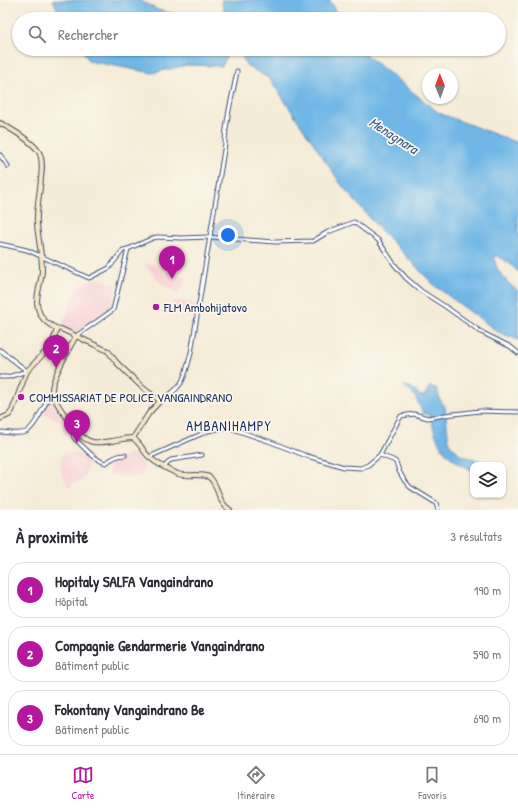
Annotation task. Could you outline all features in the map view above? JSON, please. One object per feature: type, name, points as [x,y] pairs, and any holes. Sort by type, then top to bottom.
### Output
[{"type":"main road","points":[[1,125],[36,147],[41,156],[42,170],[37,223],[42,257],[42,274],[37,298],[38,306],[44,320],[57,329],[61,329],[76,336],[108,351],[117,363],[142,387],[160,401],[149,414],[133,438],[92,442],[82,437],[61,409],[52,391],[52,387],[59,367],[76,336]]},
{"type":"main road","points":[[0,419],[9,415],[12,411],[27,371],[52,345],[57,329]]},
{"type":"main road","points":[[52,345],[68,352]]},
{"type":"main road","points":[[133,438],[149,457],[164,467],[184,475],[208,477],[214,484],[219,499],[230,510]]},
{"type":"street","points":[[160,401],[180,386],[183,381],[190,353],[225,144],[230,102],[235,87],[237,72]]},
{"type":"street","points":[[0,155],[8,166]]},
{"type":"street","points":[[0,244],[27,250],[89,278],[109,268],[123,250],[157,237],[209,237],[275,242],[302,242],[313,241],[328,232],[354,222],[378,240],[394,264],[406,278],[421,291],[480,332],[511,346],[518,353]]},
{"type":"street","points":[[76,336],[113,310],[128,249]]},
{"type":"street","points":[[0,350],[27,371]]},
{"type":"street","points":[[0,377],[16,375],[27,371]]},
{"type":"street","points":[[0,432],[18,433],[27,431],[33,425],[52,391]]},
{"type":"street","points":[[149,457],[208,431],[228,427],[304,455],[344,467],[361,468],[368,466],[380,455],[401,416],[414,414],[424,418],[431,418],[480,411],[518,412]]},
{"type":"street","points":[[76,430],[73,433],[74,438],[104,463],[113,458],[125,455]]},
{"type":"street","points":[[164,467],[171,460],[202,455]]},
{"type":"street","points":[[380,455],[394,460],[404,480],[410,487],[436,503],[438,510]]},
{"type":"shaded area","points":[[145,264],[156,265],[165,274],[167,270],[187,277],[178,295],[160,282]]},
{"type":"shaded area","points":[[95,278],[117,284],[111,309],[108,313],[75,334],[61,328],[78,287]]},
{"type":"shaded area","points":[[174,301],[197,304],[194,318],[172,313]]},
{"type":"shaded area","points":[[51,394],[75,429],[73,432],[64,424],[52,417],[40,414]]},
{"type":"shaded area","points":[[64,452],[78,454],[86,452],[91,457],[84,479],[79,483],[72,483],[71,487],[68,487],[61,471],[60,462]]},
{"type":"shaded area","points":[[126,453],[135,456],[144,465],[142,477],[109,476],[109,464],[113,458],[125,458]]},
{"type":"water","points":[[53,0],[139,0],[158,10],[166,12],[59,12]]},
{"type":"water","points":[[221,0],[329,0],[338,12],[224,12]]},
{"type":"water","points":[[86,56],[227,56],[222,66],[187,65],[152,73],[89,61]]},
{"type":"water","name":"Menagnara","points":[[242,56],[368,56],[422,99],[422,104],[428,104],[439,113],[518,143],[518,257],[515,256],[518,262],[518,272],[509,263],[495,255],[495,260],[498,271],[509,284],[518,291],[518,340],[498,332],[435,286],[377,226],[343,187],[270,79],[246,65]]},
{"type":"water","points":[[403,385],[411,387],[421,396],[424,396],[430,386],[437,389],[440,400],[445,407],[449,443],[462,456],[482,462],[470,462],[470,469],[448,455],[439,443],[430,415],[423,413],[415,396]]},
{"type":"place","name":"Hopitaly SALFA Vangaindrano","points":[[172,279]]},
{"type":"place","name":"FLM Ambohijatovo","points":[[156,307]]},
{"type":"place","name":"Compagnie Gendarmerie Vangaindrano","points":[[56,368]]},
{"type":"place","name":"COMMISSARIAT DE POLICE VANGAINDRANO","points":[[21,397]]},
{"type":"place","name":"Fokontany Vangaindrano Be","points":[[77,443]]},
{"type":"district","name":"AMBANIHAMPY","points":[[229,425]]}]
